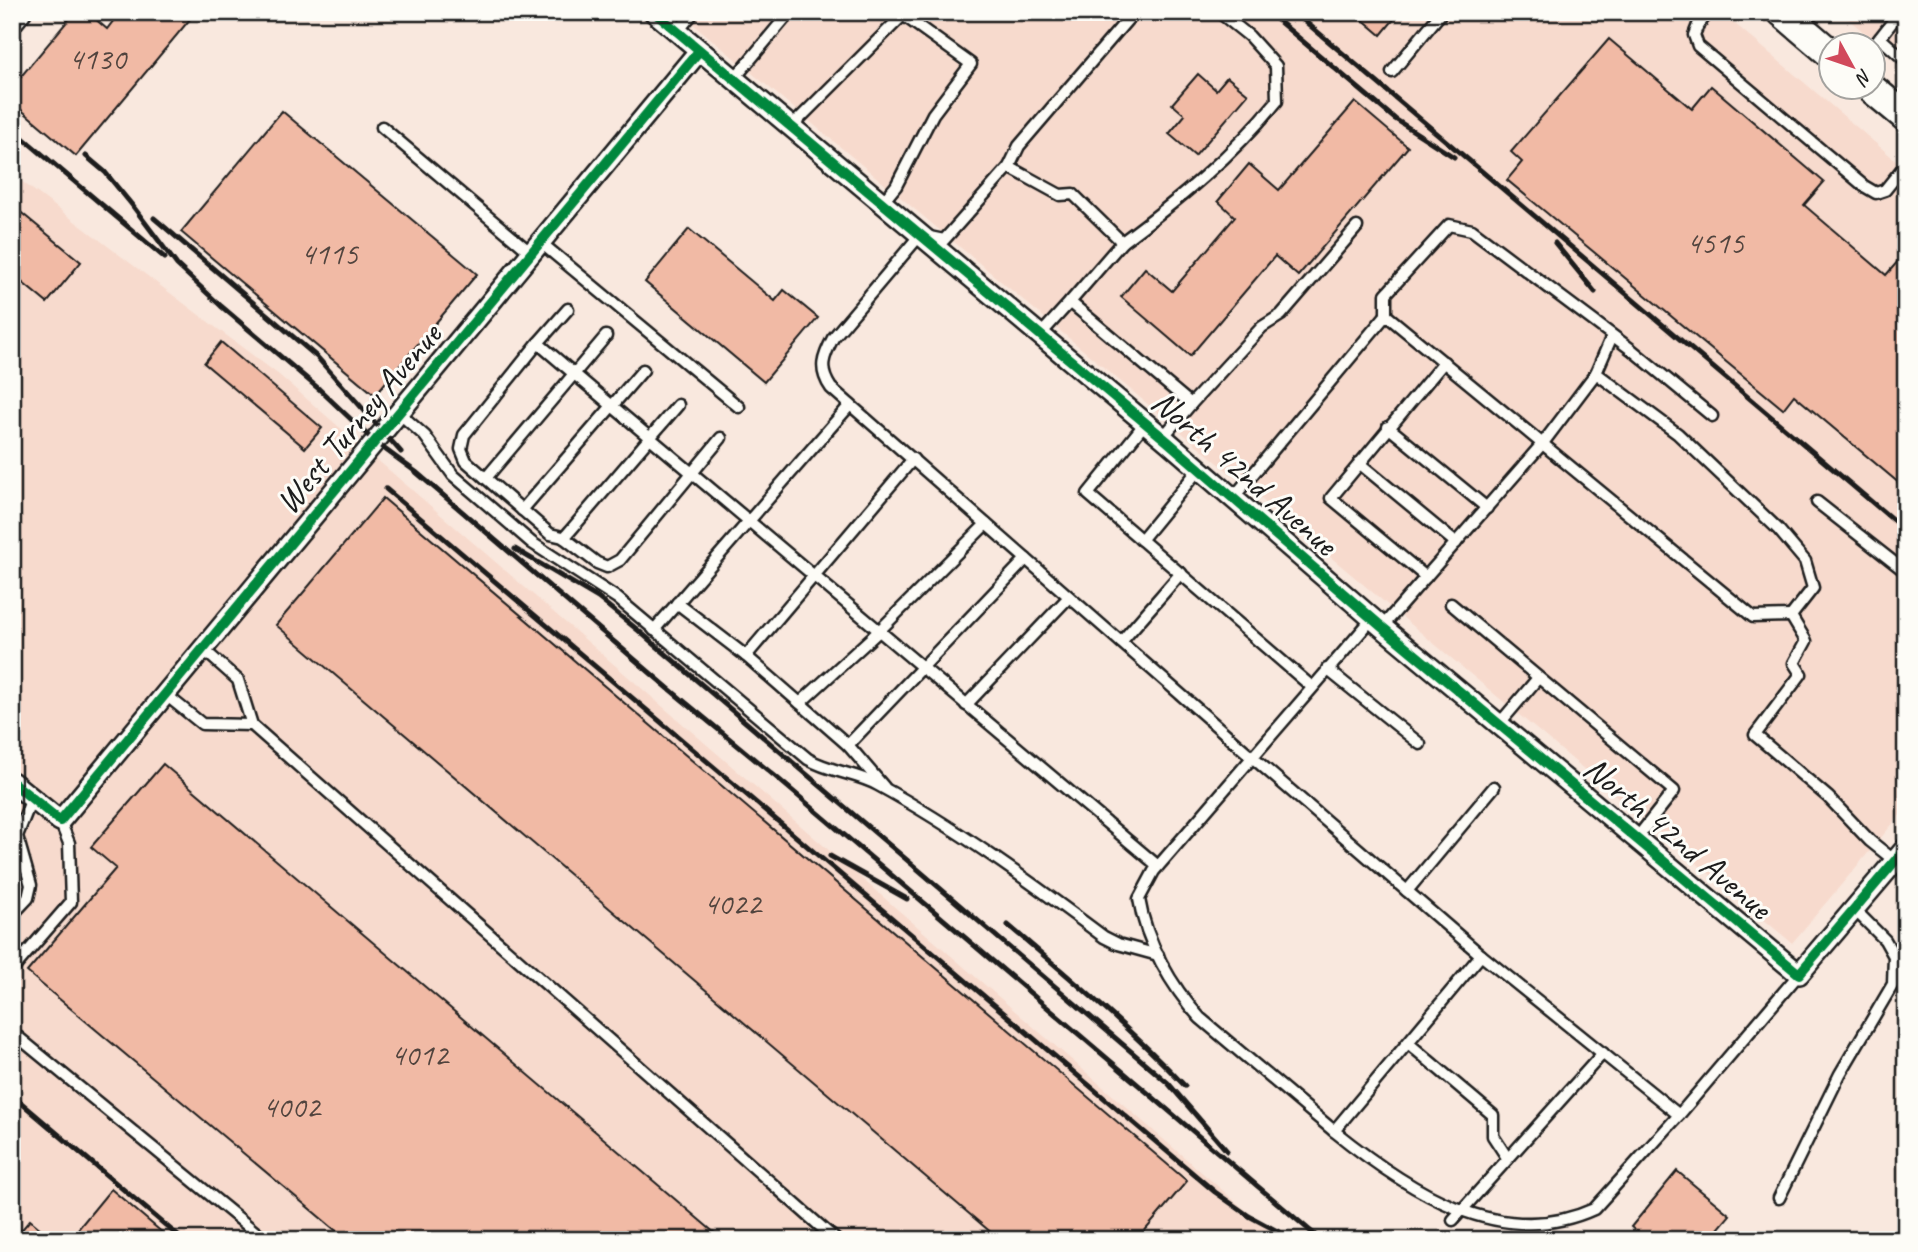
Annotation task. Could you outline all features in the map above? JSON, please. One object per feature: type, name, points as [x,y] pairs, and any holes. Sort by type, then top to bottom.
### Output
[{"type":"main road","points":[[1782,12],[1816,41]]},
{"type":"main road","points":[[1886,100],[1906,117]]},
{"type":"street","points":[[12,23],[21,12]]},
{"type":"street","name":"North 42nd Avenue","points":[[654,12],[1146,422],[1377,623],[1799,974]]},
{"type":"street","name":"West Turney Avenue","points":[[60,821],[699,51]]},
{"type":"street","points":[[12,782],[60,821]]},
{"type":"street","points":[[1799,974],[1900,855]]},
{"type":"lane","points":[[677,32],[694,12]]},
{"type":"lane","points":[[734,80],[790,12]]},
{"type":"lane","points":[[1134,12],[1019,146],[1009,167],[944,240],[920,235],[832,338],[821,367],[824,379],[850,405],[1481,955],[1678,1115]]},
{"type":"lane","points":[[1040,335],[1122,242],[1181,198],[1252,131],[1276,101],[1276,66],[1249,36],[1219,12]]},
{"type":"lane","points":[[1392,72],[1443,12]]},
{"type":"lane","points":[[1709,12],[1698,25],[1694,35],[1698,46],[1864,186],[1875,192],[1885,190],[1906,164]]},
{"type":"lane","points":[[1885,32],[1900,12]]},
{"type":"lane","points":[[791,127],[903,15],[971,64],[933,114],[896,186],[882,203]]},
{"type":"lane","points":[[1886,43],[1906,61]]},
{"type":"lane","points":[[382,127],[738,407]]},
{"type":"lane","points":[[1009,167],[1060,195],[1073,194],[1122,242]]},
{"type":"lane","points":[[1233,498],[1386,315],[1386,295],[1449,225],[1472,230],[1712,416]]},
{"type":"lane","points":[[1163,437],[1262,327],[1281,315],[1357,227]]},
{"type":"lane","points":[[1070,302],[1191,404]]},
{"type":"lane","points":[[568,309],[462,441],[463,456],[550,534],[564,538],[597,564],[611,566],[620,560],[722,438]]},
{"type":"lane","points":[[1386,315],[1753,617],[1791,616]]},
{"type":"lane","points":[[486,478],[606,336]]},
{"type":"lane","points":[[1428,1206],[1200,1018],[1180,993],[1158,955],[1148,933],[1139,899],[1144,884],[1158,866],[1327,669],[1426,577],[1543,443],[1596,373],[1612,336]]},
{"type":"lane","points":[[538,344],[1158,866]]},
{"type":"lane","points":[[1426,577],[1331,498],[1444,362]]},
{"type":"lane","points":[[523,510],[643,370]]},
{"type":"lane","points":[[1596,373],[1678,434],[1777,529],[1805,561],[1813,588],[1791,616]]},
{"type":"lane","points":[[564,538],[678,405]]},
{"type":"lane","points":[[654,630],[850,405]]},
{"type":"lane","points":[[399,412],[425,436],[453,475],[532,543],[617,598],[808,759],[887,790],[969,840],[1104,937],[1118,944],[1158,955]]},
{"type":"lane","points":[[1146,422],[1088,494],[1312,687]]},
{"type":"lane","points":[[1388,427],[1487,508]]},
{"type":"lane","points":[[746,656],[913,459]]},
{"type":"lane","points":[[1359,463],[1456,543]]},
{"type":"lane","points":[[1141,540],[1199,469]]},
{"type":"lane","points":[[1817,502],[1906,572]]},
{"type":"lane","points":[[800,703],[879,631],[986,524]]},
{"type":"lane","points":[[848,745],[1026,559]]},
{"type":"lane","points":[[1121,642],[1181,573]]},
{"type":"lane","points":[[966,705],[1069,597]]},
{"type":"lane","points":[[677,603],[746,656],[848,745],[887,790]]},
{"type":"lane","points":[[1451,604],[1674,791],[1636,839]]},
{"type":"lane","points":[[1791,616],[1806,641],[1794,663],[1801,674],[1755,735],[1828,797],[1870,841],[1900,855]]},
{"type":"lane","points":[[202,649],[238,680],[252,725],[836,1240]]},
{"type":"lane","points":[[1327,669],[1420,744]]},
{"type":"lane","points":[[1499,724],[1538,678]]},
{"type":"lane","points":[[165,694],[202,724],[252,725]]},
{"type":"lane","points":[[1407,891],[1494,787]]},
{"type":"lane","points":[[12,915],[28,898],[31,886],[17,836],[32,799]]},
{"type":"lane","points":[[12,970],[71,902],[69,843],[60,821]]},
{"type":"lane","points":[[1779,1198],[1840,1074],[1893,984],[1894,956],[1885,940],[1854,909]]},
{"type":"lane","points":[[1334,1131],[1481,955]]},
{"type":"lane","points":[[1552,1233],[1581,1220],[1594,1209],[1799,974]]},
{"type":"lane","points":[[12,1032],[265,1240]]},
{"type":"lane","points":[[1408,1042],[1493,1115],[1493,1136],[1508,1159]]},
{"type":"lane","points":[[1467,1227],[1449,1219],[1508,1159],[1603,1053]]},
{"type":"shaded area","points":[[679,12],[1721,12],[1816,93],[1816,102],[1827,102],[1906,169],[1906,808],[1792,943]]},
{"type":"shaded area","points":[[1840,12],[1906,12],[1906,68],[1886,51],[1886,32],[1864,32]]},
{"type":"shaded area","points":[[12,174],[279,375],[1280,1240],[12,1240]]},
{"type":"building","points":[[75,12],[87,12],[107,29],[120,12],[196,12],[76,156],[12,102],[12,87]]},
{"type":"building","points":[[1354,12],[1400,12],[1381,35]]},
{"type":"building","points":[[1609,39],[1692,109],[1711,86],[1824,182],[1804,205],[1886,275],[1906,252],[1906,489],[1794,395],[1783,409],[1507,180],[1522,162],[1511,152]]},
{"type":"building","points":[[1198,74],[1216,90],[1227,77],[1248,94],[1195,156],[1169,134],[1185,115],[1172,104]]},
{"type":"building","points":[[1355,102],[1408,147],[1298,276],[1275,256],[1190,356],[1121,297],[1145,268],[1172,291],[1235,217],[1218,201],[1249,164],[1279,190]]},
{"type":"building","points":[[282,111],[477,274],[375,395],[181,232]]},
{"type":"building","points":[[12,205],[81,262],[47,303],[12,274]]},
{"type":"building","points":[[689,229],[775,301],[784,290],[818,318],[764,382],[645,282]]},
{"type":"building","points":[[221,342],[322,428],[305,448],[204,363]]},
{"type":"building","points":[[383,498],[1187,1181],[1137,1240],[1000,1240],[276,625]]},
{"type":"building","points":[[163,764],[723,1240],[347,1240],[27,972],[116,868],[91,847]]},
{"type":"building","points":[[1677,1171],[1730,1215],[1709,1240],[1695,1231],[1687,1240],[1646,1240],[1631,1227]]},
{"type":"building","points":[[111,1189],[171,1240],[128,1240],[119,1233],[113,1240],[69,1240]]},
{"type":"building","points":[[30,1220],[54,1240],[13,1240]]},
{"type":"railway","points":[[1268,12],[1395,119],[1454,157]]},
{"type":"railway","points":[[1294,12],[1906,531]]},
{"type":"railway","points":[[23,138],[165,258]]},
{"type":"railway","points":[[86,156],[105,172],[177,265],[319,389],[375,442],[416,472],[1321,1240]]},
{"type":"railway","points":[[154,218],[317,357],[401,452]]},
{"type":"railway","points":[[1555,243],[1595,292]]},
{"type":"railway","points":[[386,489],[1215,1192],[1249,1216],[1294,1240]]},
{"type":"railway","points":[[515,549],[598,598],[639,631],[1168,1083],[1227,1151]]},
{"type":"railway","points":[[830,856],[907,899]]},
{"type":"railway","points":[[1008,925],[1121,1023],[1185,1086]]},
{"type":"railway","points":[[12,1095],[183,1240]]},
{"type":"cycle path","points":[[654,12],[1167,441],[1382,627],[1799,974],[1906,848]]},
{"type":"cycle path","points":[[12,782],[60,821],[699,51]]}]
